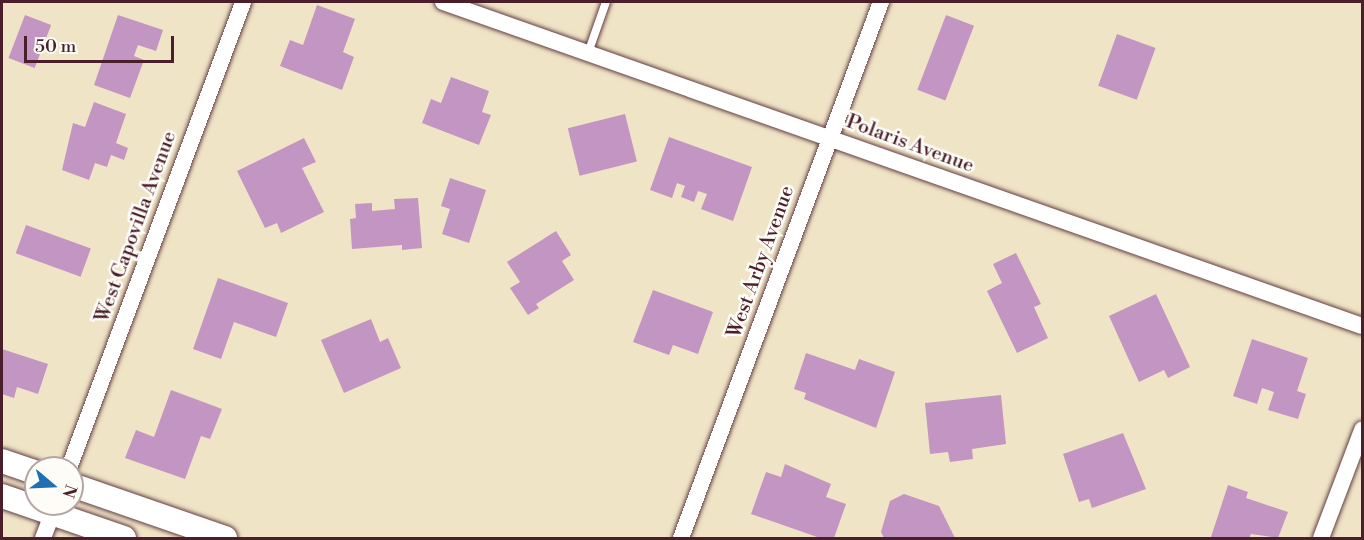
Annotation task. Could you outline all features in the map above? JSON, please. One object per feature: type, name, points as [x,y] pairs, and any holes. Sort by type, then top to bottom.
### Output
[{"type":"main road","points":[[2,461],[24,469]]},
{"type":"main road","points":[[84,489],[225,538]]},
{"type":"main road","points":[[2,496],[24,502]]},
{"type":"main road","points":[[71,516],[124,538]]},
{"type":"street","name":"West Capovilla Avenue","points":[[73,456],[243,2]]},
{"type":"street","name":"Polaris Avenue","points":[[443,2],[1362,326]]},
{"type":"street","name":"West Arby Avenue","points":[[683,538],[881,2]]},
{"type":"street","points":[[1321,538],[1362,430]]},
{"type":"street","points":[[43,538],[51,516]]},
{"type":"lane","points":[[588,52],[606,2]]},
{"type":"building","points":[[317,5],[355,19],[343,52],[354,57],[342,90],[280,66],[290,40],[303,45]]},
{"type":"building","points":[[25,15],[51,25],[35,68],[9,58]]},
{"type":"building","points":[[118,15],[163,30],[156,51],[138,45],[134,56],[144,60],[130,98],[94,85]]},
{"type":"building","points":[[946,15],[974,26],[945,100],[917,90]]},
{"type":"building","points":[[1117,34],[1156,48],[1137,100],[1098,86]]},
{"type":"building","points":[[451,77],[489,91],[482,112],[491,115],[479,145],[422,123],[431,99],[441,103]]},
{"type":"building","points":[[94,102],[126,114],[116,143],[128,148],[124,160],[111,155],[107,167],[95,163],[89,180],[62,170],[73,123],[85,127]]},
{"type":"building","points":[[625,114],[637,162],[580,176],[568,128]]},
{"type":"building","points":[[669,137],[752,167],[733,221],[701,209],[707,194],[698,191],[694,202],[681,197],[685,186],[677,183],[672,198],[650,190]]},
{"type":"building","points":[[304,138],[316,162],[302,168],[324,212],[281,233],[277,223],[265,228],[237,171]]},
{"type":"building","points":[[450,178],[486,190],[469,243],[442,234],[450,209],[441,206]]},
{"type":"building","points":[[418,198],[422,248],[402,250],[402,245],[352,249],[350,219],[356,218],[355,204],[372,203],[372,211],[395,209],[394,199]]},
{"type":"building","points":[[26,225],[91,249],[81,277],[16,253]]},
{"type":"building","points":[[556,231],[571,255],[562,261],[574,280],[536,304],[539,308],[528,315],[510,288],[520,282],[507,262]]},
{"type":"building","points":[[1016,253],[1041,304],[1034,307],[1048,338],[1017,353],[987,291],[1002,283],[993,264]]},
{"type":"building","points":[[218,278],[288,303],[276,337],[234,322],[221,359],[193,349]]},
{"type":"building","points":[[653,290],[713,312],[698,354],[673,345],[669,355],[633,342]]},
{"type":"building","points":[[1156,294],[1190,367],[1168,378],[1164,370],[1139,382],[1109,316]]},
{"type":"building","points":[[371,319],[380,342],[388,338],[401,368],[344,393],[321,340]]},
{"type":"building","points":[[1252,339],[1308,358],[1297,391],[1306,394],[1298,419],[1268,410],[1274,392],[1262,388],[1257,404],[1233,396]]},
{"type":"building","points":[[2,349],[48,364],[38,394],[17,387],[14,398],[2,394]]},
{"type":"building","points":[[806,353],[855,370],[859,359],[895,372],[876,428],[804,399],[806,393],[794,389]]},
{"type":"building","points":[[171,390],[222,409],[210,439],[201,436],[185,479],[125,458],[136,430],[154,437]]},
{"type":"building","points":[[1001,395],[1006,444],[972,449],[973,459],[950,462],[948,452],[930,454],[925,403]]},
{"type":"building","points":[[1123,433],[1146,489],[1092,508],[1089,499],[1079,502],[1063,454]]},
{"type":"building","points":[[785,464],[831,484],[826,497],[846,504],[834,538],[820,538],[751,514],[766,472],[781,477]]},
{"type":"building","points":[[1228,485],[1248,492],[1246,498],[1288,512],[1278,538],[1251,534],[1249,538],[1211,537]]},
{"type":"building","points":[[904,494],[939,506],[955,538],[884,538],[881,532],[890,501]]}]
